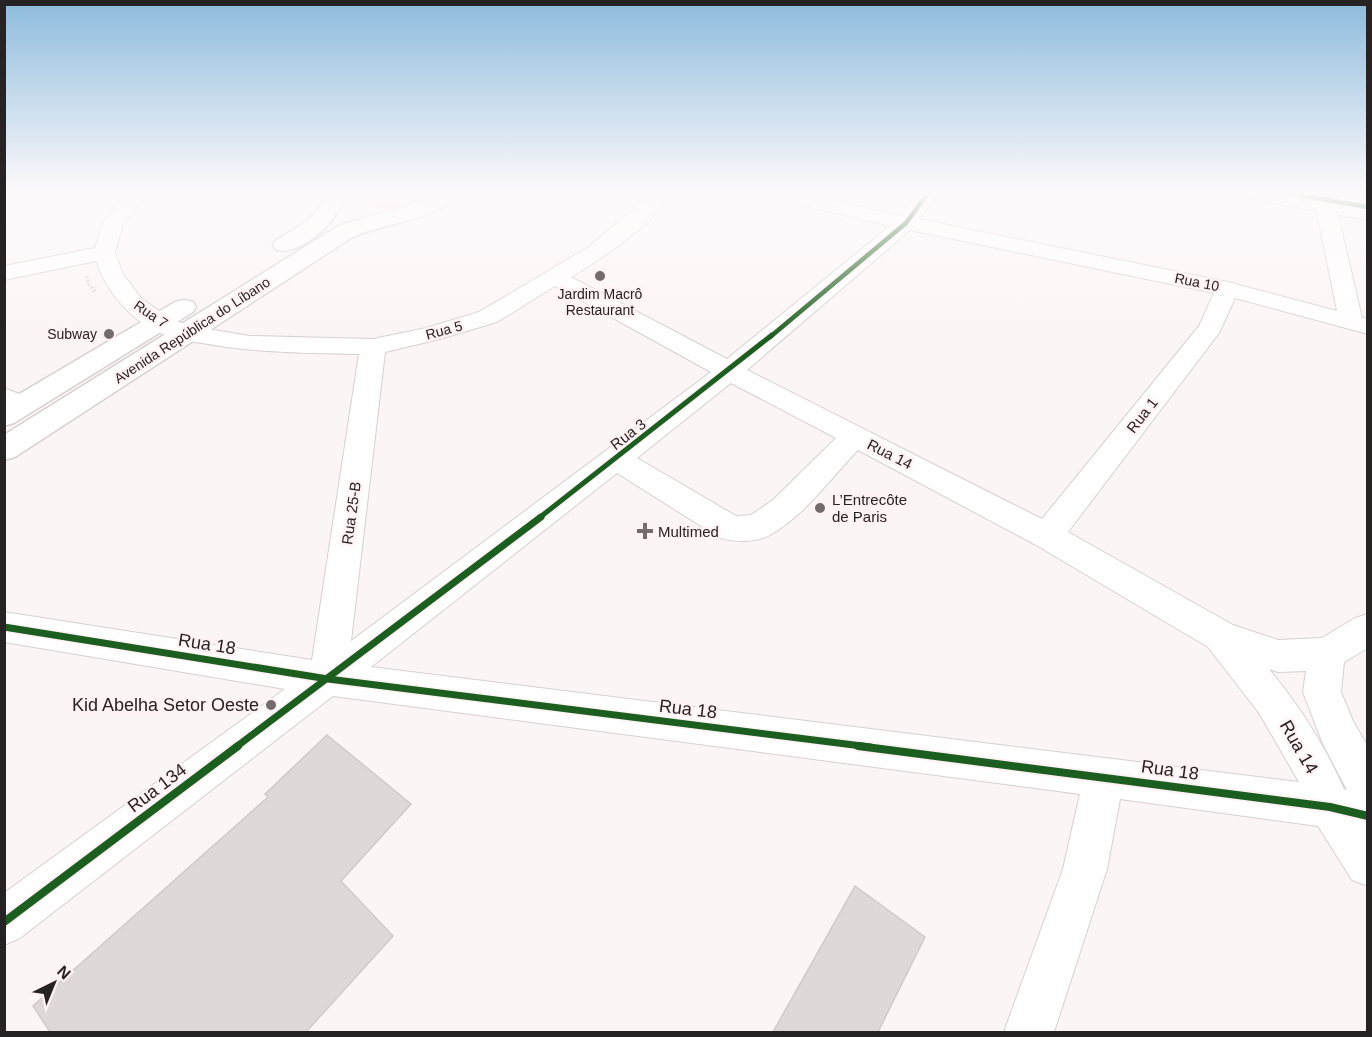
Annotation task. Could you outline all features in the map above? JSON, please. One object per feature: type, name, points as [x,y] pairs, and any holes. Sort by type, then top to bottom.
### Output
[{"type":"main road","name":"Avenida República do Líbano","points":[[10,406],[159,323],[290,241]]},
{"type":"main road","name":"Avenida República do Líbano","points":[[4,450],[331,241]]},
{"type":"street","points":[[4,273],[104,252],[107,241]]},
{"type":"street","name":"Rua 5","points":[[185,333],[250,344],[373,347],[431,334],[488,317],[557,278],[609,241]]},
{"type":"street","name":"Rua 3","points":[[328,678],[729,371],[884,241]]},
{"type":"street","name":"Rua 10","points":[[996,241],[1228,289],[1359,324]]},
{"type":"street","points":[[1337,241],[1359,324]]},
{"type":"street","name":"Rua 7","points":[[104,252],[112,275],[132,302],[159,323],[185,333]]},
{"type":"street","name":"Rua 14","points":[[557,278],[729,371],[1047,536],[1221,636],[1278,656],[1327,654]]},
{"type":"street","name":"Rua 1","points":[[1047,536],[1210,328],[1228,289]]},
{"type":"street","name":"Rua 25-B","points":[[328,678],[373,347]]},
{"type":"street","points":[[616,459],[731,529],[758,527],[784,508],[855,436]]},
{"type":"street","name":"Rua 18","points":[[4,627],[328,678],[1104,777],[1349,811]]},
{"type":"street","points":[[1368,629],[1327,654],[1322,692],[1337,731],[1368,788]]},
{"type":"street","name":"Rua 14","points":[[1221,636],[1272,701],[1315,771],[1349,811],[1368,864]]},
{"type":"street","name":"Rua 134","points":[[4,922],[328,678]]},
{"type":"street","points":[[1029,1032],[1085,869],[1104,777]]},
{"type":"path","points":[[85,267],[90,285],[102,300]]},
{"type":"building","points":[[327,735],[411,804],[341,881],[393,936],[306,1032],[50,1032],[33,1006],[268,797],[265,794]]},
{"type":"building","points":[[855,886],[925,937],[878,1032],[773,1032]]},
{"type":"cycle path","points":[[4,922],[470,572],[729,371],[884,241]]},
{"type":"cycle path","points":[[4,627],[328,679],[1104,777],[1330,807],[1368,816]]},
{"type":"place","name":"Jardim Macrô Restaurant","points":[[600,276]]},
{"type":"place","name":"Subway","points":[[109,334]]},
{"type":"place","name":"L’Entrecôte de Paris","points":[[820,508]]},
{"type":"place","name":"Multimed","points":[[645,531]]},
{"type":"place","name":"Kid Abelha Setor Oeste","points":[[271,705]]}]
